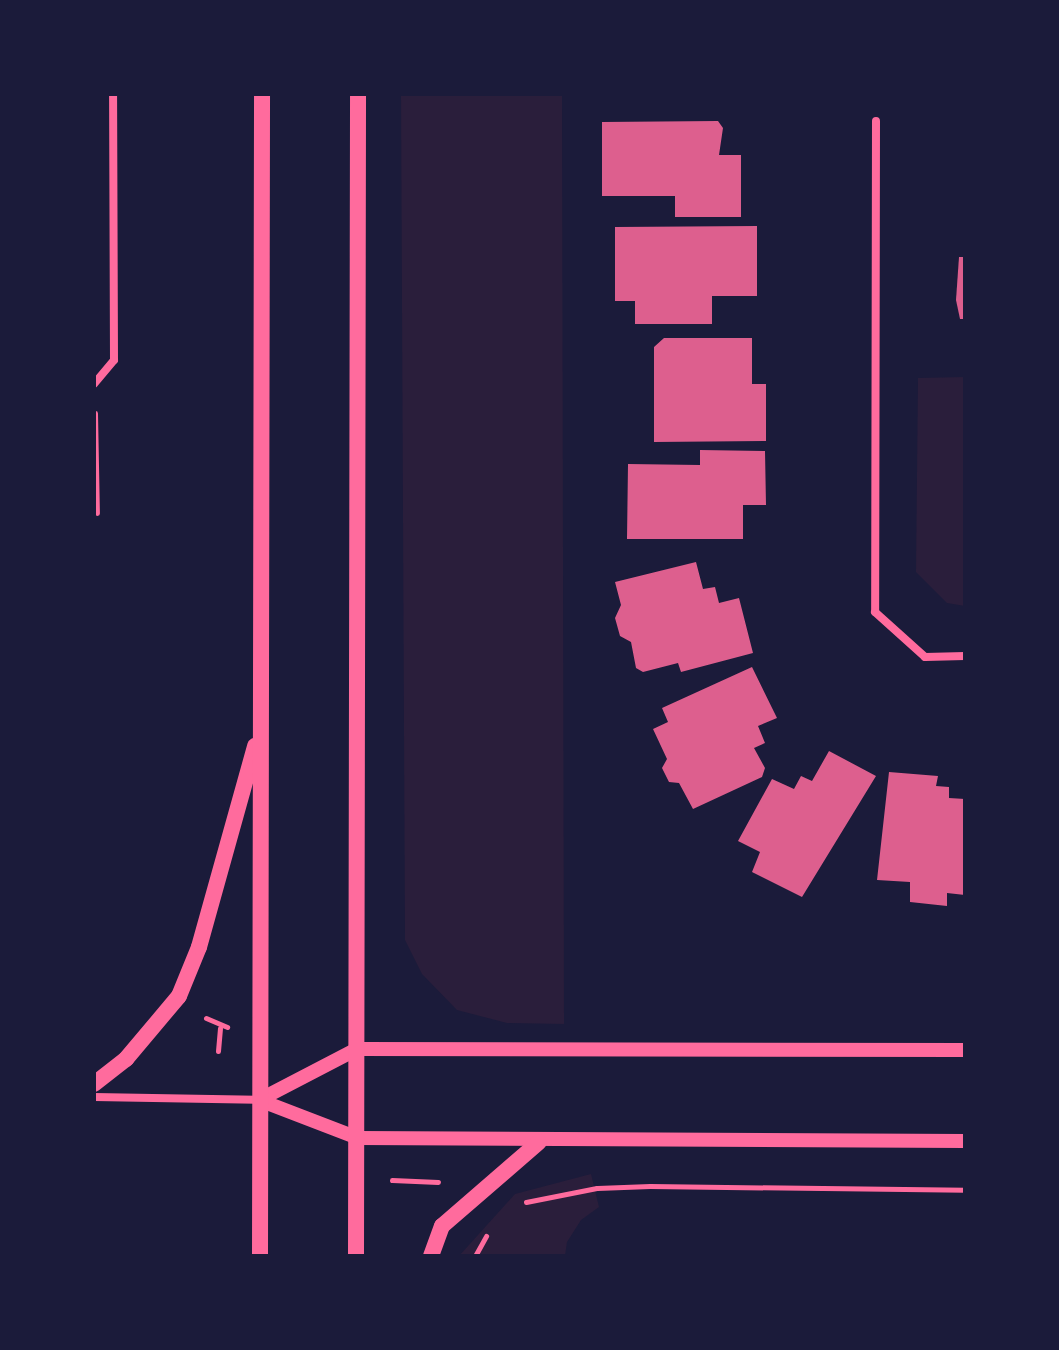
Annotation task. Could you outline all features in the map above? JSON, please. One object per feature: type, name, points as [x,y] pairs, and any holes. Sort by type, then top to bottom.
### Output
[{"type":"main road","points":[[260,1256],[262,94]]},
{"type":"main road","points":[[356,1256],[358,94]]},
{"type":"main road","points":[[94,1084],[126,1059],[179,996],[199,947],[261,725]]},
{"type":"main road","points":[[431,1256],[442,1226],[539,1142]]},
{"type":"street","points":[[94,384],[114,360],[113,94]]},
{"type":"street","points":[[876,121],[875,612],[925,657],[965,656]]},
{"type":"street","points":[[259,1100],[357,1049],[965,1050]]},
{"type":"street","points":[[94,1097],[259,1100],[358,1138],[539,1142],[965,1141]]},
{"type":"path","points":[[95,422],[97,513]]},
{"type":"path","points":[[199,1012],[220,1028],[218,1051]]},
{"type":"path","points":[[392,1180],[438,1182]]},
{"type":"path","points":[[514,1206],[597,1188],[650,1186],[965,1190]]},
{"type":"shaded area","points":[[401,94],[562,94],[564,1024],[507,1023],[457,1010],[422,974],[405,940]]},
{"type":"shaded area","points":[[965,377],[965,606],[947,603],[916,572],[918,378]]},
{"type":"shaded area","points":[[591,1174],[599,1207],[581,1220],[567,1242],[565,1256],[459,1256],[515,1194]]},
{"type":"building","points":[[718,121],[723,128],[719,155],[741,155],[741,217],[675,217],[675,196],[602,196],[602,122]]},
{"type":"building","points":[[757,226],[757,296],[712,296],[712,324],[635,324],[635,301],[615,301],[615,227]]},
{"type":"building","points":[[959,257],[965,257],[965,319],[960,319],[956,300]]},
{"type":"building","points":[[664,338],[752,338],[752,384],[766,384],[766,441],[654,442],[654,347]]},
{"type":"building","points":[[700,450],[765,451],[766,505],[743,505],[743,539],[627,539],[628,464],[700,465]]},
{"type":"building","points":[[696,562],[703,589],[715,587],[719,603],[739,598],[753,653],[681,672],[678,663],[643,672],[636,668],[631,642],[620,636],[615,618],[621,605],[615,582]]},
{"type":"building","points":[[752,667],[777,718],[758,726],[765,743],[754,748],[765,768],[762,777],[693,809],[679,783],[669,782],[662,768],[667,759],[653,729],[668,722],[662,708]]},
{"type":"building","points":[[829,751],[876,776],[802,897],[752,872],[760,852],[738,841],[772,779],[794,789],[801,776],[812,781]]},
{"type":"building","points":[[889,772],[938,776],[936,786],[949,787],[949,798],[965,799],[965,895],[947,893],[947,906],[910,902],[910,882],[877,880]]}]
